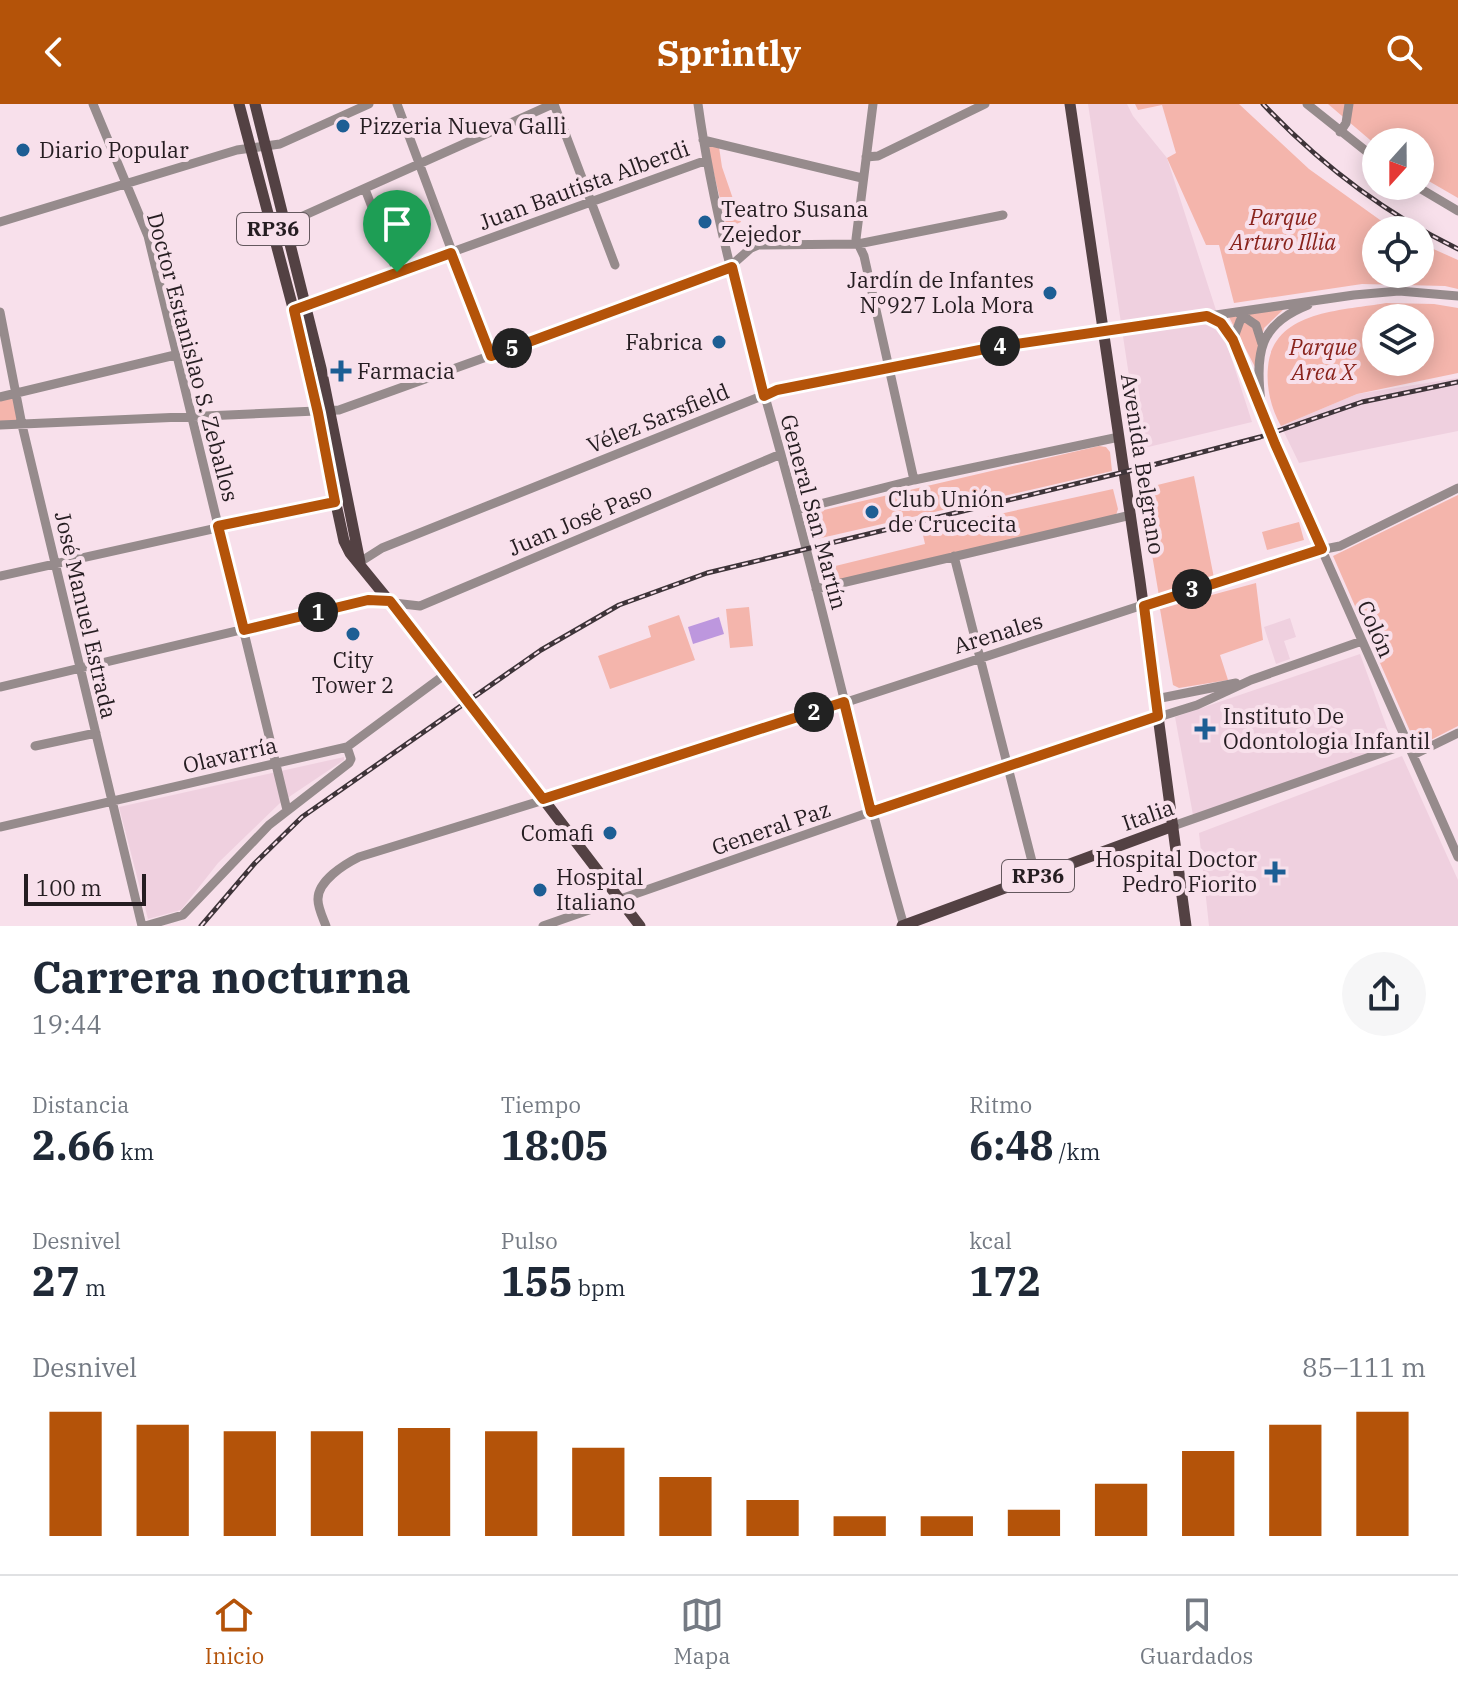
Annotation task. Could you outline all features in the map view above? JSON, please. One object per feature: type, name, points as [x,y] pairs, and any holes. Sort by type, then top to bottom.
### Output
[{"type":"main road","name":"RP36","points":[[239,104],[299,308],[360,562]]},
{"type":"main road","name":"RP36","points":[[255,104],[285,224],[299,308]]},
{"type":"main road","name":"Avenida Belgrano","points":[[1070,104],[1144,606],[1186,926]]},
{"type":"main road","name":"RP36","points":[[324,412],[335,502],[350,553],[447,673],[640,926]]},
{"type":"main road","name":"Italia","points":[[903,926],[1173,826]]},
{"type":"street","name":"Doctor Estanislao S. Zeballos","points":[[93,104],[148,236],[287,810]]},
{"type":"street","points":[[0,222],[237,150],[280,144],[369,104]]},
{"type":"street","points":[[397,104],[491,356]]},
{"type":"street","points":[[285,224],[554,104],[615,265]]},
{"type":"street","name":"General San Martín","points":[[698,104],[707,160],[764,396],[903,926]]},
{"type":"street","points":[[873,104],[856,234],[864,256],[914,480]]},
{"type":"street","points":[[866,157],[878,156],[985,104]]},
{"type":"street","points":[[1307,104],[1362,148]]},
{"type":"street","points":[[1340,132],[1346,123],[1349,104]]},
{"type":"street","name":"Juan Bautista Alberdi","points":[[703,140],[862,178]]},
{"type":"street","name":"Juan Bautista Alberdi","points":[[299,308],[707,160]]},
{"type":"street","points":[[365,189],[397,272]]},
{"type":"street","points":[[1434,197],[1456,210],[1458,197]]},
{"type":"street","points":[[0,425],[324,412],[491,356],[732,267],[758,245],[858,244],[1003,215]]},
{"type":"street","name":"Vélez Sarsfield","points":[[360,562],[382,548],[777,390],[995,347],[1322,300],[1393,291],[1458,296]]},
{"type":"street","points":[[1262,344],[1267,332],[1279,319],[1322,300]]},
{"type":"street","name":"José Manuel Estrada","points":[[0,312],[22,425],[144,926]]},
{"type":"street","points":[[1233,340],[1245,313],[1260,331],[1262,344]]},
{"type":"street","name":"Colón","points":[[1207,316],[1221,323],[1233,340],[1458,857]]},
{"type":"street","name":"Colón","points":[[1262,344],[1259,375],[1263,413]]},
{"type":"street","points":[[0,397],[175,355]]},
{"type":"street","points":[[796,510],[914,480],[1119,437]]},
{"type":"street","name":"Juan José Paso","points":[[0,687],[368,600],[415,606],[424,604],[781,454]]},
{"type":"street","name":"Arenales","points":[[326,926],[317,897],[339,869],[359,857],[979,657],[1322,549],[1340,546],[1458,488]]},
{"type":"street","points":[[0,576],[335,502]]},
{"type":"street","points":[[816,589],[1131,515]]},
{"type":"street","points":[[954,556],[1036,877]]},
{"type":"street","name":"General Paz","points":[[543,926],[1008,764],[1205,703],[1251,680],[1362,641]]},
{"type":"street","name":"Olavarría","points":[[0,827],[347,747],[447,673]]},
{"type":"street","name":"General Paz","points":[[1156,699],[1251,680]]},
{"type":"street","points":[[35,746],[96,733]]},
{"type":"street","points":[[1413,755],[1458,733]]},
{"type":"street","name":"Italia","points":[[1173,826],[1407,744]]},
{"type":"street","points":[[144,926],[183,915],[255,838],[349,763],[351,759],[347,747]]},
{"type":"shaded area","points":[[1088,104],[1127,104],[1167,158],[1252,422],[1140,449]]},
{"type":"shaded area","points":[[1458,378],[1458,431],[1299,463],[1281,426],[1357,394]]},
{"type":"shaded area","points":[[719,617],[724,634],[693,644],[688,627]]},
{"type":"shaded area","points":[[1290,618],[1296,637],[1284,641],[1290,659],[1276,664],[1264,627]]},
{"type":"shaded area","points":[[1360,654],[1394,747],[1193,815],[1175,717]]},
{"type":"shaded area","points":[[1402,756],[1458,880],[1458,926],[1209,926],[1199,833]]},
{"type":"shaded area","points":[[344,757],[344,760],[280,803],[218,863],[181,910],[148,919],[119,807]]},
{"type":"green space","name":"Parque Arturo Illia","points":[[1135,104],[1239,104],[1309,169],[1374,216],[1362,216],[1362,284],[1234,303],[1219,245],[1206,245],[1167,158],[1176,153],[1162,105],[1138,110]]},
{"type":"green space","points":[[1328,104],[1458,104],[1458,198],[1434,184],[1434,128],[1362,128],[1362,133]]},
{"type":"green space","points":[[711,145],[719,147],[722,167],[741,222],[727,228],[708,149]]},
{"type":"green space","name":"Parque Arturo Illia","points":[[1434,249],[1458,260],[1458,289],[1434,286]]},
{"type":"green space","name":"Parque Area X","points":[[1434,304],[1458,308],[1458,373],[1357,394],[1281,426],[1274,412],[1268,383],[1273,348],[1282,334],[1296,324],[1331,312],[1362,307],[1362,376],[1434,376]]},
{"type":"green space","points":[[1285,308],[1264,328],[1255,367],[1229,317]]},
{"type":"green space","points":[[16,393],[22,425],[0,425],[0,397]]},
{"type":"green space","points":[[1099,446],[1106,447],[1110,452],[1112,471],[817,539],[811,513]]},
{"type":"green space","points":[[1194,476],[1214,578],[1159,596],[1141,489]]},
{"type":"green space","points":[[1113,489],[1118,509],[1116,515],[823,584],[819,570],[925,544],[922,531]]},
{"type":"green space","points":[[1458,495],[1458,726],[1417,747],[1333,556]]},
{"type":"green space","points":[[1299,522],[1304,540],[1267,550],[1262,532]]},
{"type":"green space","points":[[1256,583],[1263,640],[1220,655],[1228,680],[1179,688],[1173,685],[1160,609]]},
{"type":"green space","points":[[749,607],[753,646],[730,648],[726,609]]},
{"type":"green space","points":[[679,615],[695,660],[610,689],[598,656],[651,637],[648,626]]},
{"type":"railway","points":[[1263,104],[1284,126],[1354,185],[1404,219],[1458,249]]},
{"type":"railway","points":[[201,926],[255,863],[302,817],[541,650],[619,605],[707,573],[1141,468],[1260,437],[1362,402],[1458,382]]},
{"type":"place","name":"Pizzeria Nueva Galli","points":[[343,126]]},
{"type":"place","name":"Diario Popular","points":[[23,150]]},
{"type":"place","name":"Teatro Susana Zejedor","points":[[705,222]]},
{"type":"place","name":"Jardín de Infantes N°927 Lola Mora","points":[[1050,293]]},
{"type":"place","name":"Fabrica","points":[[719,342]]},
{"type":"place","name":"Farmacia","points":[[341,371]]},
{"type":"place","name":"Club Unión de Crucecita","points":[[872,512]]},
{"type":"place","name":"City Tower 2","points":[[353,634]]},
{"type":"place","name":"Instituto De Odontologia Infantil","points":[[1205,729]]},
{"type":"place","name":"Comafi","points":[[610,833]]},
{"type":"place","name":"Hospital Doctor Pedro Fiorito","points":[[1275,872]]},
{"type":"place","name":"Hospital Italiano","points":[[540,890]]},
{"type":"route","points":[[451,253],[491,356],[732,267],[764,396],[777,390],[995,347],[1207,316],[1221,323],[1233,340],[1322,549],[1144,606],[1158,716],[871,812],[844,702],[543,799],[390,601],[368,600],[244,630],[218,526],[335,502],[294,310],[397,272],[451,253]]}]
